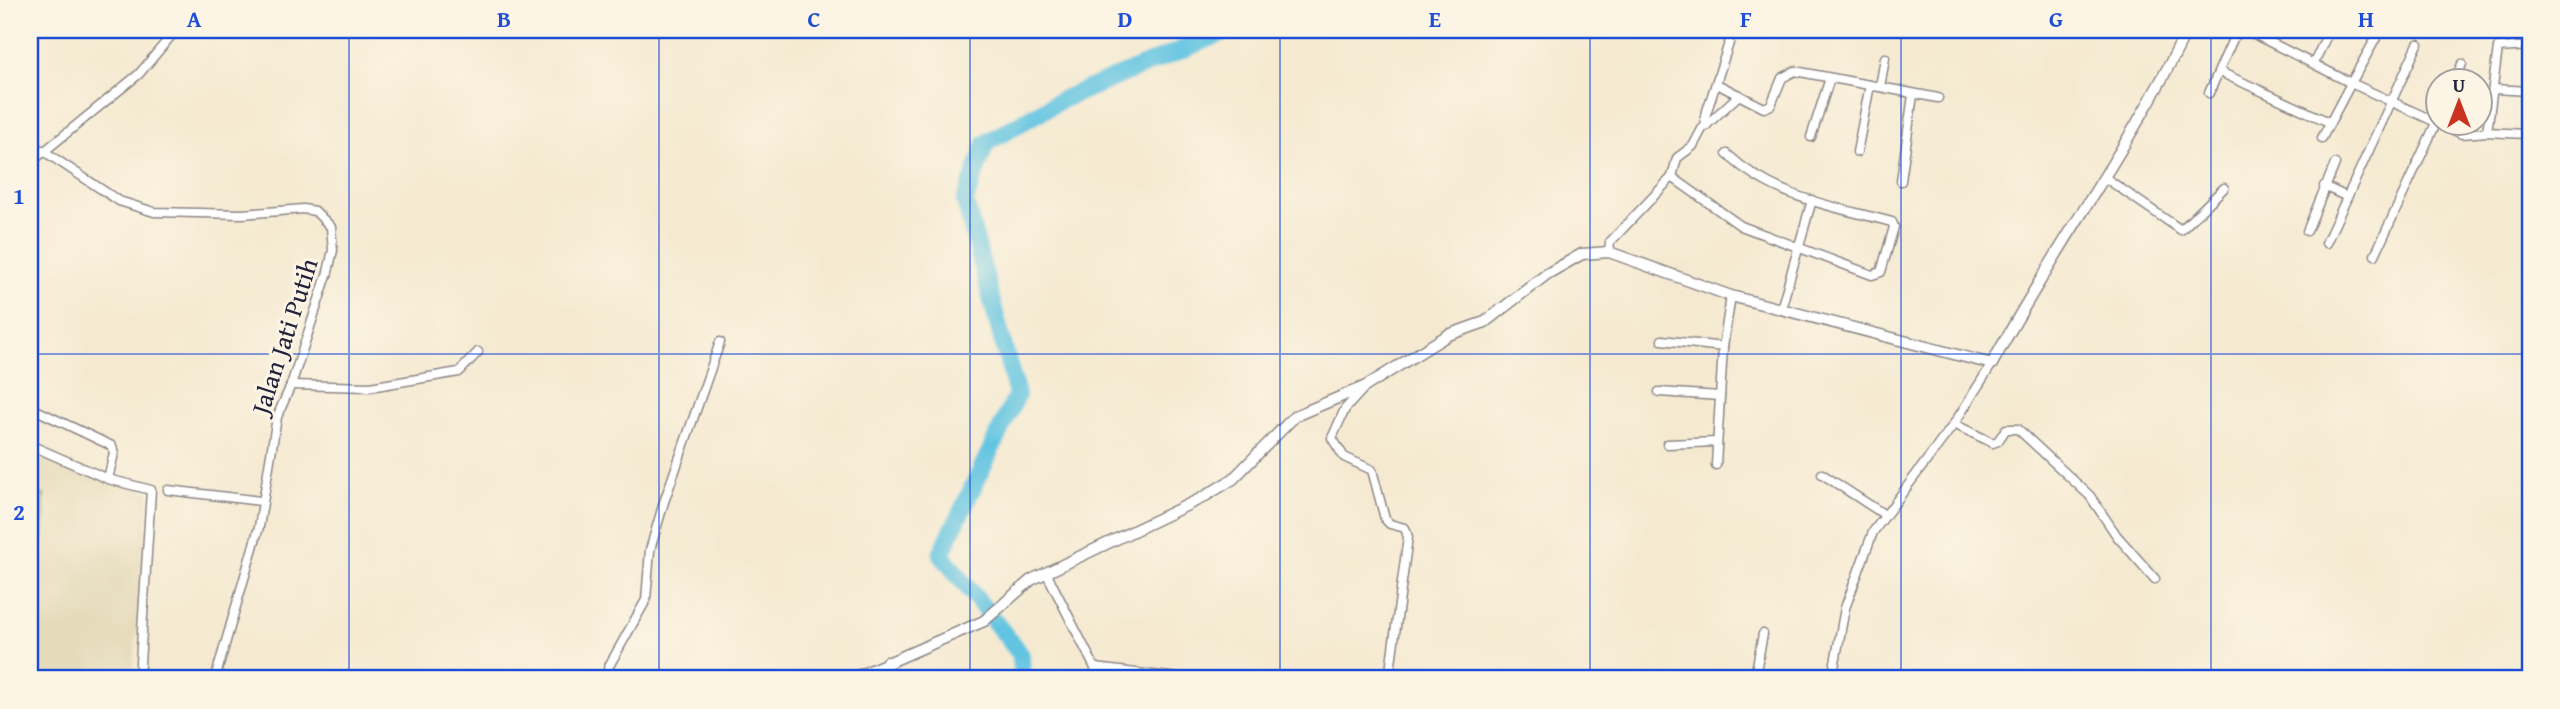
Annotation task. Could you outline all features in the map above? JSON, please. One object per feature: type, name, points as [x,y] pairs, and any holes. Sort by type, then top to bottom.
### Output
[{"type":"street","points":[[30,163],[42,150],[139,74],[176,30]]},
{"type":"street","points":[[1832,679],[1840,631],[1853,581],[1873,532],[1954,424],[1992,364],[2017,317],[2166,73],[2187,30]]},
{"type":"street","points":[[2210,93],[2237,30]]},
{"type":"street","points":[[2246,30],[2391,103],[2424,117]]},
{"type":"street","points":[[2314,63],[2328,33]]},
{"type":"street","points":[[2322,138],[2376,38]]},
{"type":"street","points":[[1706,126],[1705,117],[1729,43]]},
{"type":"street","points":[[2326,243],[2418,44]]},
{"type":"street","points":[[2494,81],[2498,48],[2530,46]]},
{"type":"street","points":[[1857,152],[1885,58]]},
{"type":"street","points":[[1717,84],[1768,107],[1782,78],[1795,71],[1938,98]]},
{"type":"street","points":[[2220,72],[2329,122]]},
{"type":"street","points":[[1811,137],[1830,78]]},
{"type":"street","points":[[2494,89],[2530,91]]},
{"type":"street","points":[[1609,251],[1610,242],[1672,177],[1677,158],[1693,146],[1706,126],[1739,95]]},
{"type":"street","points":[[1901,181],[1913,95]]},
{"type":"street","points":[[2494,132],[2526,134]]},
{"type":"street","points":[[2375,255],[2430,136]]},
{"type":"street","points":[[30,148],[42,150]]},
{"type":"street","name":"Jalan Jati Putih","points":[[42,150],[119,201],[154,212],[242,214],[303,209],[315,211],[331,227],[333,250],[291,385],[277,417],[261,501],[259,527],[215,679]]},
{"type":"street","points":[[1672,177],[1741,226],[1877,275],[1881,272],[1894,227],[1892,222],[1782,192],[1749,175],[1727,154]]},
{"type":"street","points":[[2307,231],[2335,164]]},
{"type":"street","points":[[2104,177],[2181,230],[2224,188]]},
{"type":"street","points":[[2324,186],[2347,197]]},
{"type":"street","points":[[1781,309],[1812,200]]},
{"type":"street","points":[[851,679],[984,621],[1031,580],[1221,486],[1248,465],[1295,416],[1366,386],[1448,335],[1485,322],[1569,260],[1594,251],[1609,251],[1731,296],[1992,364]]},
{"type":"street","points":[[1716,465],[1723,347],[1731,296]]},
{"type":"street","points":[[1662,340],[1723,347]]},
{"type":"street","points":[[605,679],[609,666],[646,600],[650,550],[720,342]]},
{"type":"street","points":[[291,385],[370,387],[459,372],[478,352]]},
{"type":"street","points":[[1366,386],[1345,409],[1332,438],[1344,457],[1372,470],[1385,519],[1390,524],[1405,528],[1408,537],[1390,671],[1392,679]]},
{"type":"street","points":[[1659,392],[1720,396]]},
{"type":"street","points":[[38,411],[111,446],[114,453],[108,480]]},
{"type":"street","points":[[1954,424],[1993,443],[1998,441],[2006,429],[2018,429],[2090,496],[2117,536],[2155,579]]},
{"type":"street","points":[[1667,444],[1717,442]]},
{"type":"street","points":[[30,445],[108,480],[151,490],[139,679]]},
{"type":"street","points":[[1822,474],[1885,515]]},
{"type":"street","points":[[168,490],[261,501]]},
{"type":"street","points":[[1047,574],[1095,668],[1096,679]]},
{"type":"street","points":[[1715,679],[1748,676],[1756,671],[1763,634]]},
{"type":"street","points":[[884,679],[886,662]]},
{"type":"street","points":[[1095,668],[1186,679]]},
{"type":"shaded area","points":[[30,456],[150,492],[132,679],[30,679]]},
{"type":"green space","points":[[30,495],[44,495],[43,539],[30,539]]},
{"type":"waterway","points":[[1022,679],[1021,655],[941,554],[1017,395],[965,201],[986,143],[1061,100],[1229,30]]}]
